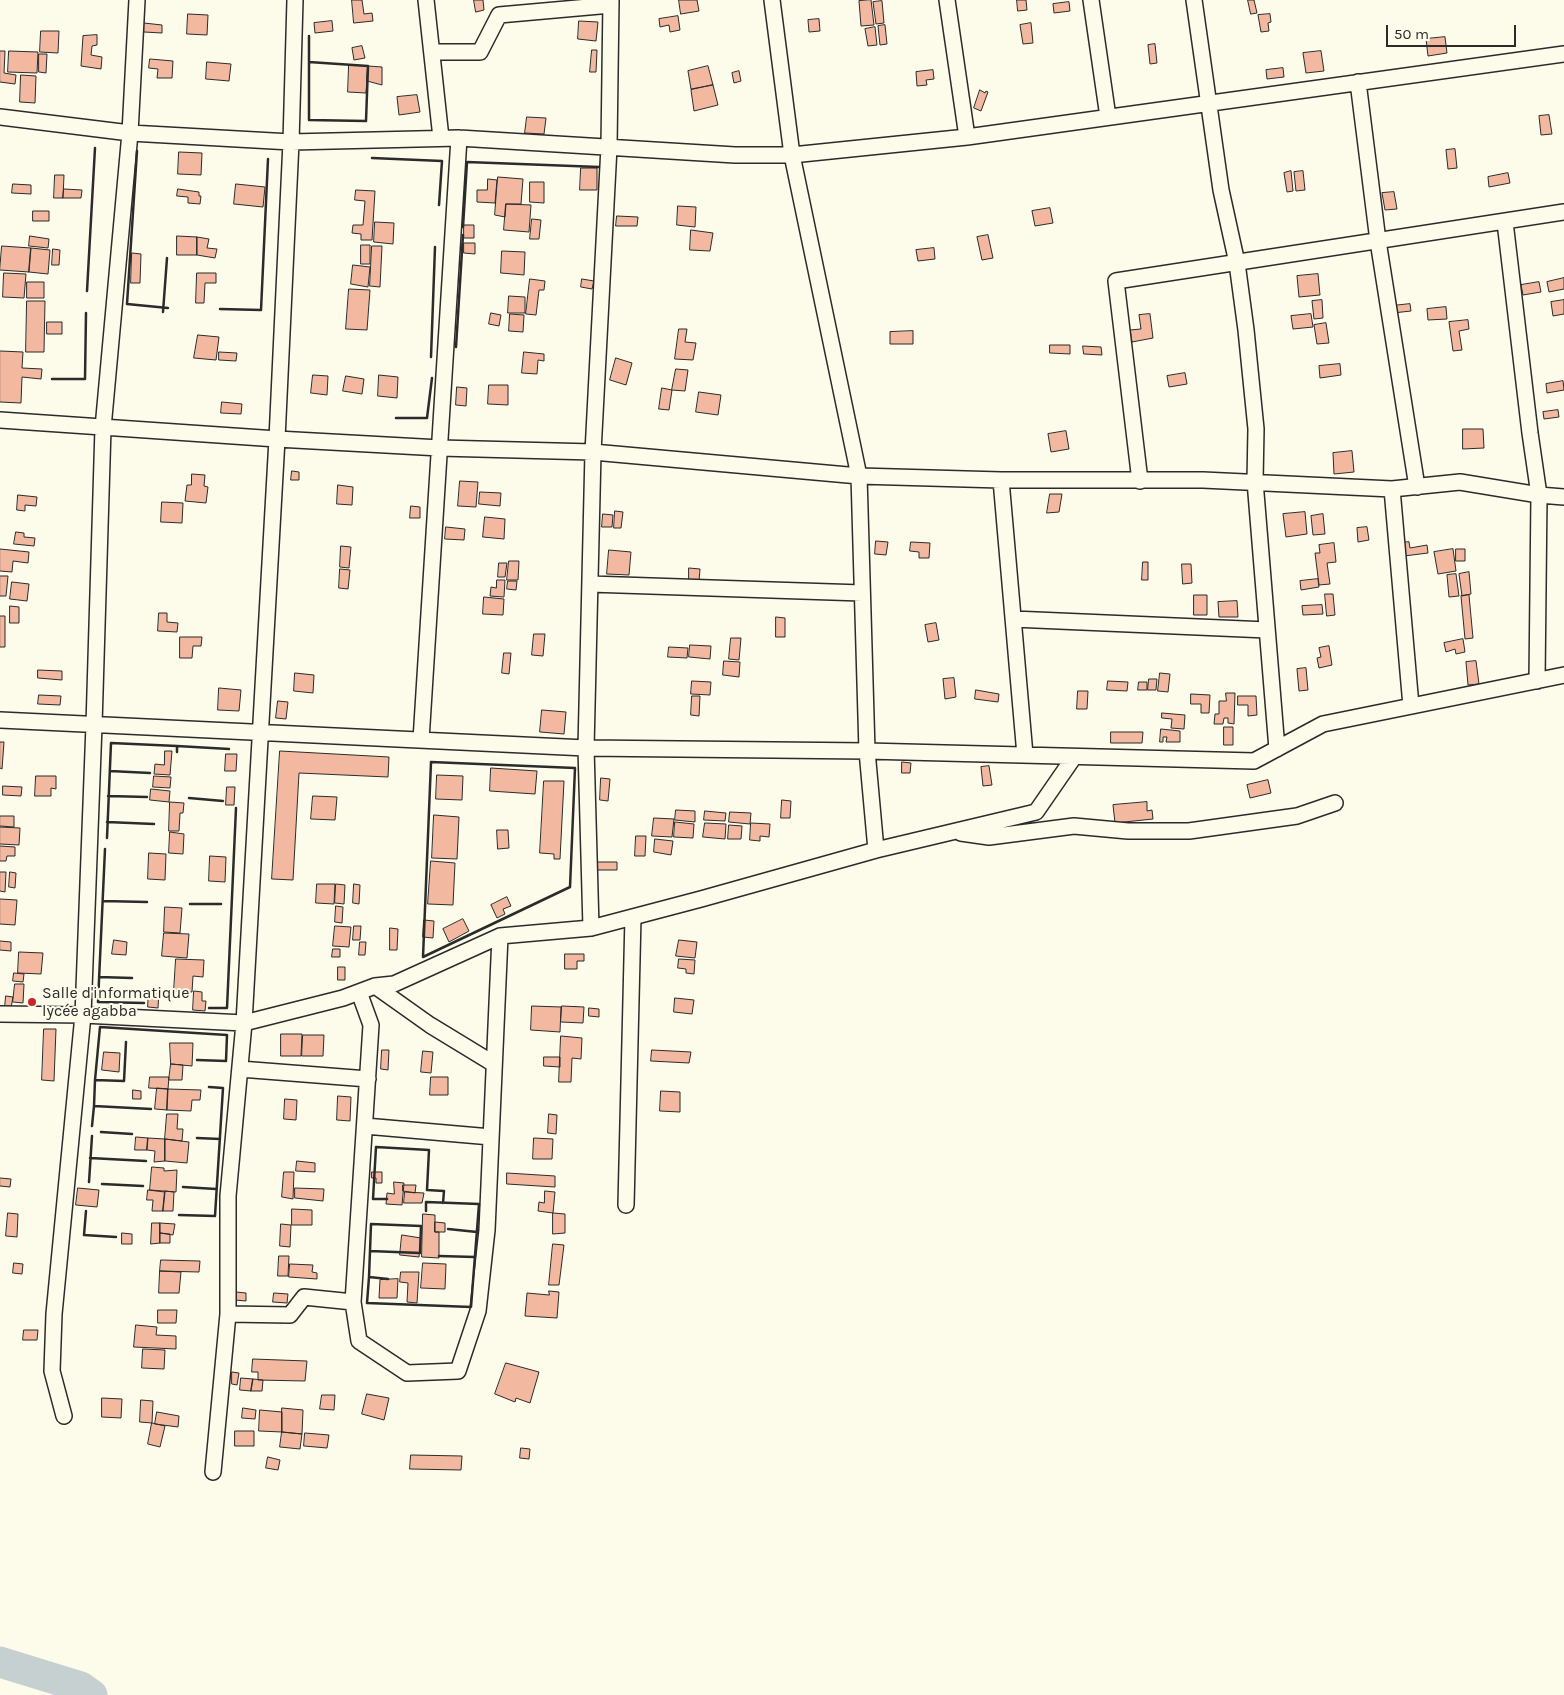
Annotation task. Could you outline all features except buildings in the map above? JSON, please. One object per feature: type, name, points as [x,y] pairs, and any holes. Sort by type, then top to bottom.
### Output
[{"type":"street","points":[[64,1416],[52,1371],[54,1324],[83,1015],[103,428],[130,133],[137,0]]},
{"type":"street","points":[[213,1472],[228,1314],[228,1196],[244,1023],[277,439],[291,142],[295,0]]},
{"type":"street","points":[[426,0],[441,138]]},
{"type":"street","points":[[772,0],[792,154],[859,476],[867,752],[876,850]]},
{"type":"street","points":[[947,0],[967,137]]},
{"type":"street","points":[[1091,0],[1108,117]]},
{"type":"street","points":[[1194,0],[1221,190],[1237,262],[1246,330],[1256,429],[1255,481],[1277,749]]},
{"type":"street","points":[[432,52],[480,52],[499,15],[611,2],[609,147],[594,452],[586,748],[591,928]]},
{"type":"street","points":[[0,117],[130,133],[291,142],[459,138],[735,155],[792,154],[967,137],[1564,54]]},
{"type":"street","points":[[1358,82],[1378,241],[1417,487]]},
{"type":"street","points":[[421,740],[459,138]]},
{"type":"street","points":[[1140,480],[1116,281],[1564,212]]},
{"type":"street","points":[[1505,222],[1539,495],[1537,681]]},
{"type":"street","points":[[0,420],[440,448],[594,452],[859,476],[1001,480],[1255,481],[1392,489],[1460,482],[1539,495],[1564,496]]},
{"type":"street","points":[[1001,480],[1025,755]]},
{"type":"street","points":[[1392,489],[1411,706]]},
{"type":"street","points":[[590,584],[862,593]]},
{"type":"street","points":[[1013,619],[1267,630]]},
{"type":"street","points":[[0,720],[586,748],[1025,755],[1254,761],[1323,724],[1564,675]]},
{"type":"street","points":[[0,1014],[83,1015],[244,1023],[343,998],[375,986],[394,984],[500,936],[591,928],[876,850],[1036,812],[1074,757]]},
{"type":"street","points":[[952,832],[989,837],[1074,826],[1128,831],[1189,830],[1297,816],[1335,803]]},
{"type":"street","points":[[626,1204],[634,917]]},
{"type":"street","points":[[359,992],[371,1026],[353,1302],[359,1341],[407,1373],[458,1371],[478,1311],[487,1230],[500,936]]},
{"type":"street","points":[[375,986],[430,1024],[494,1064]]},
{"type":"street","points":[[240,1069],[368,1078]]},
{"type":"street","points":[[365,1126],[491,1137]]},
{"type":"street","points":[[228,1314],[290,1315],[304,1297],[353,1302]]},
{"type":"waterway","points":[[0,1662],[81,1687],[92,1695]]},
{"type":"wall","points":[[309,36],[309,62]]},
{"type":"wall","points":[[309,62],[368,66],[366,121],[309,120],[309,62]]},
{"type":"wall","points":[[87,291],[95,148]]},
{"type":"wall","points":[[137,151],[127,304],[168,308]]},
{"type":"wall","points":[[372,158],[442,161],[439,205]]},
{"type":"wall","points":[[220,309],[261,310],[268,159]]},
{"type":"wall","points":[[463,227],[467,162],[599,167]]},
{"type":"wall","points":[[456,347],[463,235]]},
{"type":"wall","points":[[431,357],[435,247]]},
{"type":"wall","points":[[163,312],[167,258]]},
{"type":"wall","points":[[52,379],[85,379],[86,313]]},
{"type":"wall","points":[[396,418],[427,418],[432,378]]},
{"type":"wall","points":[[107,838],[111,743],[177,746]]},
{"type":"wall","points":[[177,752],[177,746],[229,749]]},
{"type":"wall","points":[[431,762],[575,768],[570,887],[423,957],[431,762]]},
{"type":"wall","points":[[110,771],[150,773]]},
{"type":"wall","points":[[108,796],[147,797]]},
{"type":"wall","points":[[189,798],[223,801]]},
{"type":"wall","points":[[209,1008],[227,1008],[236,808]]},
{"type":"wall","points":[[107,822],[154,824]]},
{"type":"wall","points":[[105,849],[98,1002],[144,1003]]},
{"type":"wall","points":[[103,901],[147,902]]},
{"type":"wall","points":[[190,904],[221,904]]},
{"type":"wall","points":[[99,977],[132,978]]},
{"type":"wall","points":[[126,1042],[124,1081],[95,1080],[100,1027],[227,1035],[226,1061],[197,1060]]},
{"type":"wall","points":[[95,1080],[94,1106],[151,1109]]},
{"type":"wall","points":[[179,1215],[215,1216],[223,1088],[209,1087]]},
{"type":"wall","points":[[92,1126],[94,1106]]},
{"type":"wall","points":[[101,1132],[132,1134]]},
{"type":"wall","points":[[89,1182],[92,1136]]},
{"type":"wall","points":[[197,1138],[220,1139]]},
{"type":"wall","points":[[387,1199],[373,1199],[376,1147],[429,1150],[427,1190],[444,1191],[443,1203]]},
{"type":"wall","points":[[90,1158],[146,1161]]},
{"type":"wall","points":[[102,1184],[143,1186]]},
{"type":"wall","points":[[183,1187],[216,1189]]},
{"type":"wall","points":[[369,1277],[367,1303],[471,1307],[479,1204],[426,1202],[426,1211]]},
{"type":"wall","points":[[86,1211],[84,1235],[116,1237]]},
{"type":"wall","points":[[371,1224],[421,1226],[420,1253],[370,1251],[371,1224]]},
{"type":"wall","points":[[448,1229],[477,1232]]},
{"type":"wall","points":[[370,1251],[369,1277],[388,1279]]},
{"type":"wall","points":[[439,1256],[475,1257]]},
{"type":"place","name":"Salle d'informatique lycée agabba","points":[[32,1002]]}]
